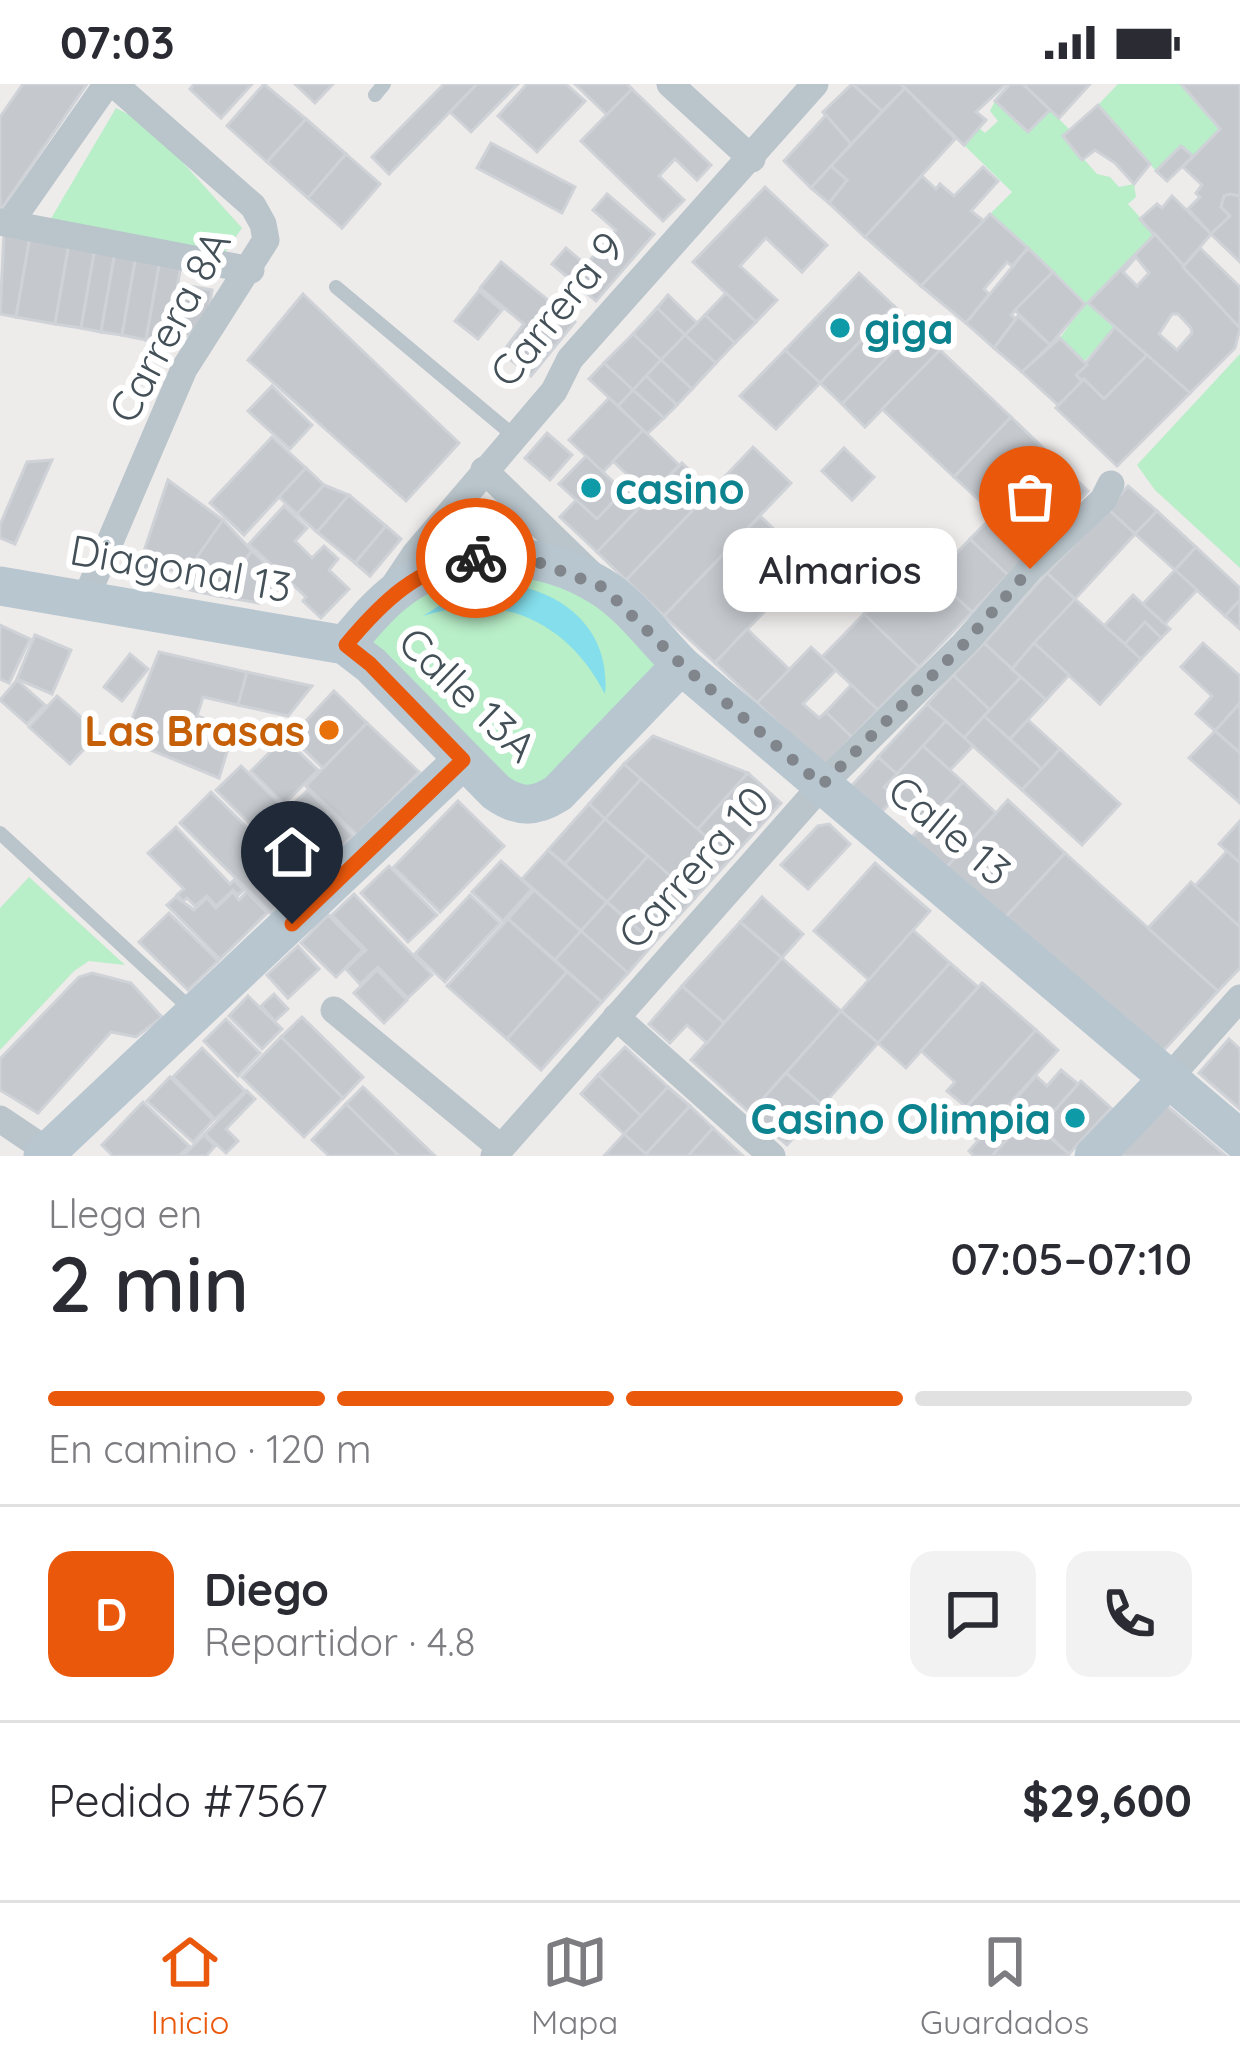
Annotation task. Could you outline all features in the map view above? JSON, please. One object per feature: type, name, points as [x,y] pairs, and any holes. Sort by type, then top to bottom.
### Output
[{"type":"main road","name":"Calle 13","points":[[346,645],[382,603],[441,566],[510,556],[555,565],[603,587],[681,664],[1240,1139]]},
{"type":"main road","name":"Diagonal 13","points":[[0,586],[346,645]]},
{"type":"main road","name":"Calle 13A","points":[[346,645],[496,792],[527,806],[558,794],[681,664]]},
{"type":"main road","points":[[49,1154],[463,760]]},
{"type":"main road","points":[[1094,1156],[1168,1078]]},
{"type":"street","points":[[110,84],[4,223],[251,270]]},
{"type":"street","name":"Carrera 8A","points":[[85,600],[184,369],[266,240],[253,206],[110,84]]},
{"type":"street","points":[[670,84],[752,159]]},
{"type":"street","name":"Carrera 9","points":[[382,603],[415,554],[554,391],[570,359],[815,84]]},
{"type":"street","name":"Calle 13","points":[[484,470],[603,587]]},
{"type":"street","name":"Carrera 10","points":[[498,1152],[822,785],[848,764],[1030,569],[1103,500],[1111,484]]},
{"type":"street","points":[[1168,1078],[1240,998]]},
{"type":"street","points":[[334,1010],[498,1152]]},
{"type":"street","points":[[616,1017],[772,1156]]},
{"type":"street","points":[[0,1119],[49,1154]]},
{"type":"lane","points":[[336,286],[514,436]]},
{"type":"lane","points":[[0,833],[197,1015]]},
{"type":"green space","points":[[1118,84],[1181,84],[1220,129],[1193,156],[1181,146],[1156,171],[1098,105]]},
{"type":"green space","points":[[995,101],[1028,132],[1050,110],[1070,130],[1064,137],[1097,174],[1110,177],[1119,187],[1134,184],[1136,197],[1128,204],[1155,234],[1088,303],[1115,327],[1084,362],[1060,338],[1085,303],[990,214],[1012,192],[964,145],[979,128],[985,133],[998,121],[990,111]]},
{"type":"green space","points":[[116,108],[149,125],[242,228],[225,252],[49,222]]},
{"type":"green space","points":[[1240,354],[1240,568],[1155,490],[1137,465]]},
{"type":"green space","points":[[470,567],[573,583],[664,669],[565,775],[521,796],[359,642],[386,607]]},
{"type":"green space","points":[[29,877],[125,965],[89,961],[74,971],[0,1050],[0,908]]},
{"type":"water","points":[[489,583],[535,590],[573,612],[599,647],[605,694],[572,648],[530,619],[480,608],[423,616],[464,590]]},
{"type":"building","points":[[23,84],[87,84],[0,211],[0,117]]},
{"type":"building","points":[[194,84],[252,84],[221,118],[190,89]]},
{"type":"building","points":[[264,84],[306,119],[267,162],[227,126]]},
{"type":"building","points":[[295,84],[333,84],[315,103]]},
{"type":"building","points":[[444,84],[477,84],[389,174],[372,157]]},
{"type":"building","points":[[477,84],[518,84],[471,132],[450,112]]},
{"type":"building","points":[[527,84],[566,84],[585,101],[537,152],[498,116]]},
{"type":"building","points":[[575,84],[627,84],[632,89],[607,115]]},
{"type":"building","points":[[852,84],[882,111],[851,144],[823,112]]},
{"type":"building","points":[[853,84],[901,84],[905,88],[882,111]]},
{"type":"building","points":[[901,84],[1006,84],[976,112],[986,120],[964,145]]},
{"type":"building","points":[[1010,84],[1023,84],[1050,110],[1028,132],[995,101]]},
{"type":"building","points":[[1023,84],[1090,84],[1059,118]]},
{"type":"building","points":[[1181,84],[1240,84],[1240,196],[1224,196],[1221,207],[1230,216],[1211,234],[1188,209],[1200,197],[1196,193],[1202,185],[1183,167],[1220,129]]},
{"type":"building","points":[[905,88],[955,139],[865,237],[829,203],[847,180],[831,166]]},
{"type":"building","points":[[632,89],[711,165],[697,180],[675,159],[659,176],[684,200],[663,221],[581,141]]},
{"type":"building","points":[[1098,105],[1150,164],[1134,184],[1095,150],[1082,160],[1063,136]]},
{"type":"building","points":[[826,115],[851,144],[811,188],[784,161]]},
{"type":"building","points":[[306,119],[346,154],[308,198],[267,162]]},
{"type":"building","points":[[491,143],[575,187],[562,213],[477,168]]},
{"type":"building","points":[[1181,146],[1193,156],[1167,181],[1156,171]]},
{"type":"building","points":[[346,154],[380,184],[342,228],[308,198]]},
{"type":"building","points":[[831,166],[847,180],[829,203],[811,188]]},
{"type":"building","points":[[983,167],[998,181],[971,211],[984,221],[921,286],[865,237],[922,176],[936,189],[940,184],[954,196]]},
{"type":"building","points":[[765,187],[827,245],[802,272],[766,238],[740,266],[777,300],[756,322],[693,262]]},
{"type":"building","points":[[607,194],[654,234],[596,301],[552,264],[566,248],[586,265],[616,230],[593,210]]},
{"type":"building","points":[[1172,196],[1211,234],[1183,267],[1140,219],[1157,204],[1162,208]]},
{"type":"building","points":[[1224,196],[1240,196],[1240,262],[1211,234],[1230,216],[1221,207]]},
{"type":"building","points":[[990,214],[1028,248],[1012,266],[1007,262],[984,289],[989,294],[966,323],[921,286]]},
{"type":"building","points":[[4,233],[30,237],[16,317],[0,314]]},
{"type":"building","points":[[1155,234],[1240,328],[1235,348],[1190,393],[1088,303]],"holes":[[[1136,257],[1149,273],[1137,286],[1123,272]],[[1172,314],[1178,314],[1192,333],[1177,350],[1159,334]]]},
{"type":"building","points":[[30,237],[69,244],[55,324],[16,317]]},
{"type":"building","points":[[69,244],[95,248],[81,328],[55,324]]},
{"type":"building","points":[[95,248],[115,252],[101,332],[81,328]]},
{"type":"building","points":[[1028,248],[1053,272],[1011,315],[1016,319],[994,348],[966,323]]},
{"type":"building","points":[[1200,248],[1240,287],[1240,328],[1183,267]]},
{"type":"building","points":[[115,252],[136,256],[122,335],[101,332]]},
{"type":"building","points":[[136,256],[160,260],[146,340],[122,335]]},
{"type":"building","points":[[160,260],[181,264],[168,344],[146,340]]},
{"type":"building","points":[[501,262],[575,322],[531,376],[502,353],[524,324],[480,288]]},
{"type":"building","points":[[1053,272],[1085,304],[1050,345],[1015,310]]},
{"type":"building","name":"giga","points":[[859,273],[894,306],[820,383],[785,350]]},
{"type":"building","points":[[178,284],[212,290],[208,318],[188,336],[169,332]]},
{"type":"building","points":[[479,291],[502,310],[478,339],[455,321]]},
{"type":"building","points":[[726,293],[756,322],[735,343],[705,315]]},
{"type":"building","points":[[303,294],[459,443],[406,501],[248,360]]},
{"type":"building","points":[[668,295],[697,323],[685,335],[657,308]]},
{"type":"building","points":[[894,306],[916,327],[842,404],[820,383]]},
{"type":"building","points":[[657,308],[685,335],[661,360],[633,334]]},
{"type":"building","points":[[705,315],[735,343],[716,363],[685,335]]},
{"type":"building","points":[[1018,316],[1050,345],[1022,372],[994,348]]},
{"type":"building","points":[[916,327],[940,350],[865,427],[842,404]]},
{"type":"building","points":[[1115,327],[1147,355],[1104,399],[1076,375]]},
{"type":"building","points":[[633,334],[661,360],[633,390],[604,363]]},
{"type":"building","points":[[685,335],[716,363],[692,389],[661,360]]},
{"type":"building","points":[[1060,338],[1087,365],[1076,375],[1082,382],[1058,405],[1022,372]]},
{"type":"building","points":[[785,350],[820,383],[776,429],[740,396]]},
{"type":"building","points":[[940,350],[1011,417],[954,477],[882,409]]},
{"type":"building","points":[[1147,355],[1190,393],[1117,466],[1056,408],[1084,379],[1104,399]]},
{"type":"building","points":[[661,360],[692,389],[677,405],[646,376]]},
{"type":"building","points":[[604,363],[633,390],[618,406],[589,379]]},
{"type":"building","points":[[646,376],[677,405],[664,418],[633,390]]},
{"type":"building","points":[[272,386],[312,425],[290,449],[248,411]]},
{"type":"building","points":[[633,390],[664,418],[647,434],[618,406]]},
{"type":"building","points":[[609,398],[643,430],[603,472],[569,440]]},
{"type":"building","points":[[1011,417],[1088,491],[1031,551],[1006,527],[1043,489],[1018,465],[982,503],[954,477]]},
{"type":"building","points":[[643,430],[679,465],[650,496],[613,461]]},
{"type":"building","points":[[547,433],[572,455],[550,480],[525,458]]},
{"type":"building","points":[[272,437],[306,468],[244,535],[210,503]]},
{"type":"building","points":[[753,447],[791,483],[664,616],[626,580]]},
{"type":"building","points":[[844,448],[874,477],[852,500],[822,471]]},
{"type":"building","name":"casino","points":[[586,456],[623,491],[597,519],[559,484]]},
{"type":"building","points":[[52,460],[15,544],[0,538],[0,525],[27,462]]},
{"type":"building","points":[[682,463],[711,491],[626,580],[597,552]]},
{"type":"building","points":[[306,468],[324,485],[297,514],[279,497]]},
{"type":"building","points":[[168,480],[223,520],[187,572],[139,566]]},
{"type":"building","points":[[634,480],[650,496],[597,552],[560,517],[576,500],[597,519]]},
{"type":"building","points":[[324,485],[349,495],[317,532],[297,514]]},
{"type":"building","points":[[1128,486],[1157,511],[1135,534],[1108,509]]},
{"type":"building","points":[[349,495],[386,526],[355,563],[317,532]]},
{"type":"building","points":[[284,506],[307,528],[295,541],[312,558],[324,546],[338,559],[329,570],[349,589],[321,618],[303,601],[306,597],[249,544]]},
{"type":"building","points":[[1108,509],[1135,534],[1075,599],[1047,573]]},
{"type":"building","points":[[1157,511],[1196,547],[1175,570],[1135,534]]},
{"type":"building","points":[[760,516],[810,564],[715,663],[664,616]]},
{"type":"building","points":[[993,516],[1031,551],[1008,575],[970,539]]},
{"type":"building","points":[[223,520],[252,551],[218,596],[176,587]]},
{"type":"building","points":[[386,526],[401,539],[370,576],[355,563]]},
{"type":"building","points":[[970,539],[1008,575],[972,612],[934,577]]},
{"type":"building","points":[[1196,547],[1240,588],[1240,600],[1225,616],[1175,570]]},
{"type":"building","points":[[252,551],[279,577],[259,603],[218,596]]},
{"type":"building","points":[[916,560],[972,612],[919,667],[864,614]]},
{"type":"building","points":[[1175,570],[1197,590],[1165,624],[1143,604]]},
{"type":"building","points":[[1047,573],[1075,599],[1012,669],[984,643]]},
{"type":"building","points":[[1133,595],[1170,629],[1161,638],[1145,622],[1125,644],[1104,626]]},
{"type":"building","points":[[1075,599],[1141,659],[1100,704],[1034,643]]},
{"type":"building","points":[[1240,600],[1240,629],[1225,616]]},
{"type":"building","points":[[864,614],[919,667],[878,710],[822,657]]},
{"type":"building","points":[[1145,622],[1161,638],[1141,659],[1125,644]]},
{"type":"building","points":[[0,625],[30,639],[9,683],[0,679]]},
{"type":"building","points":[[747,629],[790,670],[757,703],[715,663]]},
{"type":"building","points":[[35,635],[71,650],[52,694],[17,679]]},
{"type":"building","points":[[984,643],[1021,677],[990,710],[953,675]]},
{"type":"building","points":[[1034,643],[1069,675],[1046,700],[1012,669]]},
{"type":"building","points":[[1203,643],[1240,676],[1240,703],[1215,731],[1196,714],[1212,696],[1181,667]]},
{"type":"building","points":[[811,647],[836,670],[803,704],[819,718],[826,712],[852,737],[824,767],[757,703]]},
{"type":"building","points":[[159,652],[247,672],[238,705],[203,697],[197,716],[234,729],[219,778],[124,739]]},
{"type":"building","points":[[130,654],[148,669],[122,701],[104,687]]},
{"type":"building","points":[[247,672],[312,686],[288,716],[238,705]]},
{"type":"building","points":[[953,675],[990,710],[964,738],[927,704]]},
{"type":"building","points":[[1021,677],[1046,700],[1010,739],[984,716]]},
{"type":"building","points":[[17,680],[45,705],[27,724],[0,700]]},
{"type":"building","points":[[851,685],[878,710],[852,737],[826,712]]},
{"type":"building","name":"Las Brasas","points":[[334,691],[367,723],[323,768],[291,737]]},
{"type":"building","points":[[57,696],[99,733],[70,764],[29,727]]},
{"type":"building","points":[[1240,703],[1240,753],[1215,731]]},
{"type":"building","points":[[927,704],[946,721],[897,774],[878,757]]},
{"type":"building","points":[[984,716],[1042,769],[1022,790],[964,738]]},
{"type":"building","points":[[1028,720],[1060,749],[1042,769],[1010,739]]},
{"type":"building","points":[[946,721],[973,746],[950,770],[923,746]]},
{"type":"building","points":[[367,723],[419,772],[357,835],[306,786]]},
{"type":"building","points":[[1215,731],[1240,753],[1240,803],[1189,758]]},
{"type":"building","points":[[653,736],[748,773],[697,830],[624,764]]},
{"type":"building","points":[[284,738],[318,770],[284,804],[251,771]]},
{"type":"building","points":[[923,746],[963,782],[924,824],[884,787]]},
{"type":"building","points":[[1060,749],[1120,804],[1082,845],[1022,790]]},
{"type":"building","points":[[878,757],[897,774],[884,787],[895,797],[878,816],[849,789]]},
{"type":"building","points":[[624,764],[641,779],[605,819],[589,804]]},
{"type":"building","points":[[241,766],[291,815],[266,840],[216,790]]},
{"type":"building","points":[[748,773],[781,803],[695,898],[676,882],[712,842],[697,830]]},
{"type":"building","points":[[641,779],[712,842],[676,882],[605,819]]},
{"type":"building","points":[[963,782],[996,813],[943,871],[909,840]]},
{"type":"building","points":[[308,790],[329,812],[310,829],[290,807]]},
{"type":"building","points":[[211,792],[302,881],[271,913],[180,823]]},
{"type":"building","points":[[1008,800],[1065,853],[1000,923],[943,871]]},
{"type":"building","points":[[458,801],[504,846],[440,912],[394,867]]},
{"type":"building","points":[[589,804],[605,819],[565,864],[548,850]]},
{"type":"building","points":[[331,813],[353,836],[308,878],[296,865],[323,841],[313,830]]},
{"type":"building","points":[[296,815],[319,840],[292,864],[270,839]]},
{"type":"building","points":[[605,819],[648,856],[607,902],[565,864]]},
{"type":"building","points":[[1240,821],[1240,863],[1219,844]]},
{"type":"building","points":[[829,824],[850,844],[808,889],[781,865],[818,826]]},
{"type":"building","points":[[176,827],[230,884],[234,880],[244,890],[238,895],[233,890],[216,906],[207,896],[195,906],[187,898],[183,901],[177,895],[184,889],[148,853]]},
{"type":"building","points":[[548,850],[607,902],[581,931],[522,879]]},
{"type":"building","points":[[1227,851],[1240,863],[1240,927],[1195,886]]},
{"type":"building","points":[[1065,853],[1218,991],[1153,1062],[1000,923]]},
{"type":"building","points":[[648,856],[695,898],[654,943],[607,902]]},
{"type":"building","points":[[501,861],[532,889],[503,921],[472,892]]},
{"type":"building","points":[[875,863],[930,911],[869,980],[814,931]]},
{"type":"building","points":[[389,866],[437,915],[408,942],[361,893]]},
{"type":"building","points":[[1191,882],[1240,927],[1240,968],[1218,991],[1148,928]]},
{"type":"building","points":[[534,890],[581,931],[555,960],[508,919]]},
{"type":"building","points":[[233,892],[239,900],[247,892],[267,913],[220,959],[167,905],[176,897],[194,910],[207,898],[216,908]]},
{"type":"building","points":[[354,894],[432,975],[408,998],[378,967],[360,984],[346,969],[366,950],[332,915]]},
{"type":"building","points":[[470,895],[500,923],[445,982],[415,954]]},
{"type":"building","points":[[762,897],[803,934],[782,958],[740,922]]},
{"type":"building","points":[[607,902],[654,943],[628,973],[581,931]]},
{"type":"building","points":[[169,913],[218,961],[188,990],[139,942]]},
{"type":"building","points":[[328,915],[363,950],[336,977],[301,943]]},
{"type":"building","points":[[508,919],[567,972],[507,1039],[447,986]]},
{"type":"building","points":[[740,922],[782,958],[724,1023],[682,986]]},
{"type":"building","points":[[913,930],[950,963],[878,1043],[841,1011]]},
{"type":"building","points":[[581,931],[628,973],[602,1002],[555,960]]},
{"type":"building","points":[[298,946],[319,969],[288,998],[267,975]]},
{"type":"building","points":[[782,958],[841,1011],[750,1113],[691,1060]]},
{"type":"building","points":[[950,963],[978,987],[906,1068],[878,1043]]},
{"type":"building","points":[[377,970],[407,1000],[384,1023],[354,993]]},
{"type":"building","points":[[567,972],[602,1002],[541,1070],[507,1039]]},
{"type":"building","points":[[92,973],[131,983],[162,1017],[136,1037],[111,1032],[38,1113],[0,1090],[0,1059],[79,977]]},
{"type":"building","points":[[982,983],[1036,1030],[966,1107],[947,1091],[955,1082],[921,1051]]},
{"type":"building","points":[[682,986],[724,1023],[707,1043],[687,1025],[670,1043],[649,1024]]},
{"type":"building","points":[[274,994],[288,1009],[275,1021],[261,1006]]},
{"type":"building","points":[[248,996],[282,1029],[262,1049],[229,1016]]},
{"type":"building","points":[[841,1011],[878,1043],[823,1105],[786,1073]]},
{"type":"building","points":[[302,1017],[363,1077],[343,1098],[281,1037]]},
{"type":"building","points":[[226,1019],[260,1053],[238,1076],[204,1041]]},
{"type":"building","points":[[1036,1030],[1058,1050],[977,1140],[955,1120]]},
{"type":"building","points":[[281,1037],[343,1098],[304,1137],[242,1077]]},
{"type":"building","points":[[1229,1039],[1240,1049],[1240,1109],[1199,1073]]},
{"type":"building","points":[[625,1047],[668,1087],[641,1116],[598,1075]]},
{"type":"building","points":[[202,1048],[245,1091],[215,1119],[173,1077]]},
{"type":"building","points":[[1061,1070],[1078,1084],[1040,1127],[1012,1103],[1036,1076],[1047,1086]]},
{"type":"building","points":[[786,1073],[823,1105],[787,1145],[750,1113]]},
{"type":"building","points":[[598,1075],[641,1116],[624,1134],[581,1094]]},
{"type":"building","points":[[170,1077],[213,1120],[193,1142],[147,1101]]},
{"type":"building","name":"Casino Olimpia","points":[[1081,1081],[1111,1108],[1069,1154],[1040,1127]]},
{"type":"building","points":[[363,1087],[435,1156],[399,1156],[346,1104]]},
{"type":"building","points":[[668,1087],[690,1106],[646,1154],[624,1134]]},
{"type":"building","points":[[247,1091],[255,1099],[226,1129],[238,1141],[226,1153],[205,1134]]},
{"type":"building","points":[[143,1102],[189,1146],[179,1156],[113,1156],[102,1145]]},
{"type":"building","points":[[1012,1103],[1027,1117],[992,1156],[974,1156],[969,1151]]},
{"type":"building","points":[[346,1104],[399,1156],[329,1156],[312,1140]]},
{"type":"building","points":[[690,1106],[713,1128],[688,1156],[648,1156],[646,1154]]},
{"type":"building","points":[[1167,1106],[1226,1156],[1118,1156]]},
{"type":"building","points":[[1027,1117],[1069,1154],[992,1156]]},
{"type":"building","points":[[713,1128],[743,1156],[688,1156]]},
{"type":"building","points":[[624,1134],[646,1154],[648,1156],[604,1156]]},
{"type":"building","points":[[204,1135],[215,1146],[206,1156],[183,1156]]},
{"type":"way so far","points":[[476,558],[510,556],[555,565],[603,587],[681,664],[822,785],[964,644],[1030,569]]},
{"type":"place","name":"giga","points":[[840,328]]},
{"type":"place","name":"casino","points":[[591,488]]},
{"type":"place","name":"Almarios","points":[[1030,569]]},
{"type":"place","name":"Las Brasas","points":[[329,730]]},
{"type":"place","name":"Casino Olimpia","points":[[1075,1118]]},
{"type":"route","points":[[292,924],[463,760],[346,645],[400,589],[441,566],[476,558]]}]
